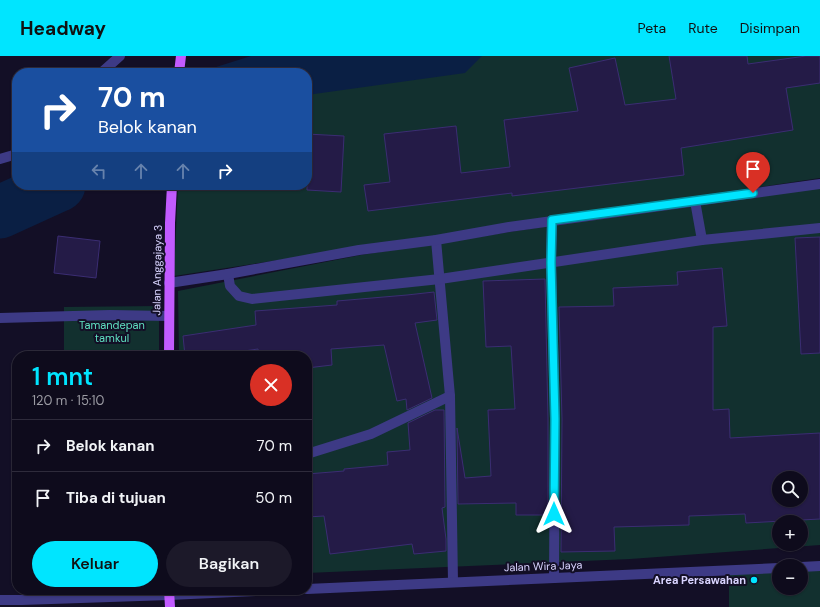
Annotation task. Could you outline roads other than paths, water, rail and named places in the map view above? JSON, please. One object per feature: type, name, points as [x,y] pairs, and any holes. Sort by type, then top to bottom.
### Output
[{"type":"main road","points":[[180,56],[180,68]]},
{"type":"main road","name":"Jalan Anggajaya 3","points":[[169,351],[168,316],[172,190]]},
{"type":"main road","points":[[169,595],[170,607]]},
{"type":"street","points":[[107,68],[120,56]]},
{"type":"street","points":[[0,159],[12,155]]},
{"type":"street","points":[[169,283],[228,274],[359,250],[436,240],[509,226],[820,184]]},
{"type":"street","points":[[695,201],[702,240]]},
{"type":"street","points":[[552,220],[551,263],[555,419],[554,578]]},
{"type":"street","points":[[228,274],[230,286],[239,296],[252,299],[440,279],[702,240],[820,228]]},
{"type":"street","points":[[436,240],[450,396],[453,582]]},
{"type":"street","points":[[0,318],[110,315],[168,316]]},
{"type":"street","points":[[312,452],[370,434],[450,396]]},
{"type":"street","points":[[808,567],[820,566]]},
{"type":"street","name":"Jalan Wira Jaya","points":[[312,588],[772,568]]},
{"type":"street","points":[[0,600],[129,595]]},
{"type":"water","points":[[251,56],[482,56],[465,73],[312,94],[312,68],[213,68]]},
{"type":"waterway","points":[[0,212],[48,190]]},
{"type":"place","name":"Area Persawahan","points":[[754,580]]},
{"type":"park label","name":"Tamandepan tamkul","points":[[112,331]]}]
